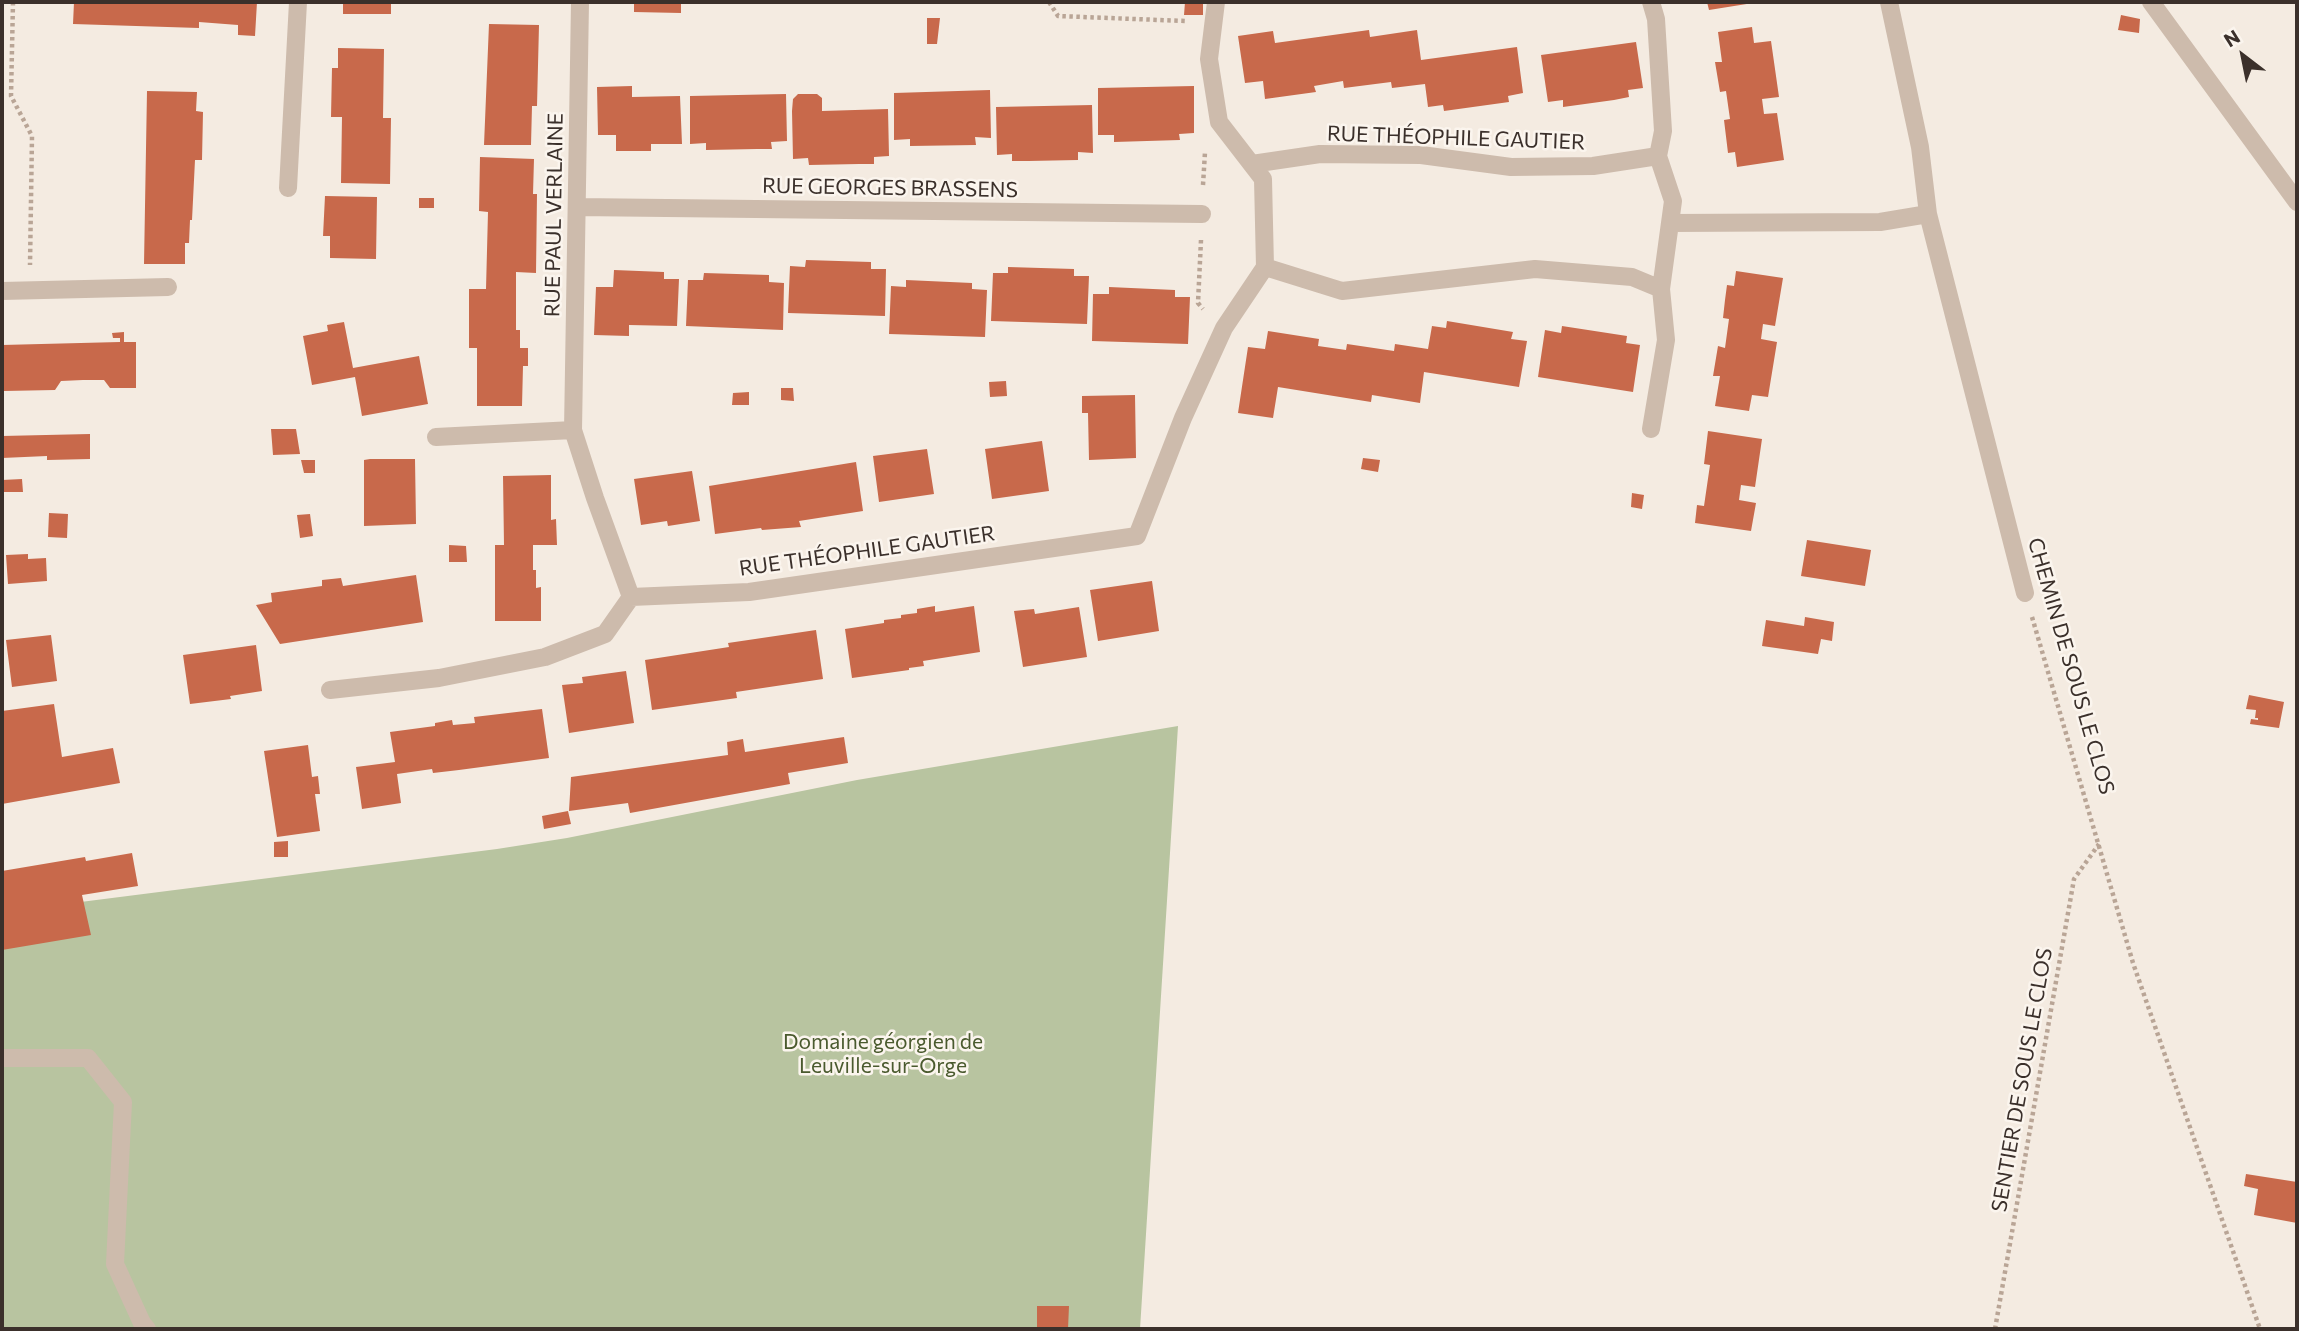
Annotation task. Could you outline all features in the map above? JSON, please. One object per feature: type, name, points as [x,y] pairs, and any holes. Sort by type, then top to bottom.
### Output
[{"type":"street","points":[[288,188],[298,2]]},
{"type":"street","name":"RUE PAUL VERLAINE","points":[[580,2],[573,430],[631,597]]},
{"type":"street","points":[[1216,2],[1209,58],[1219,122],[1263,179],[1265,267],[1342,290],[1535,269],[1632,277],[1661,289]]},
{"type":"street","points":[[1651,2],[1656,19],[1663,131],[1658,156],[1673,201],[1661,289],[1667,340],[1651,429]]},
{"type":"street","name":"CHEMIN DE SOUS LE CLOS","points":[[1889,2],[1920,147],[1928,214],[2025,593]]},
{"type":"street","points":[[2151,2],[2297,202]]},
{"type":"street","name":"RUE THÉOPHILE GAUTIER","points":[[1252,164],[1320,154],[1421,155],[1511,167],[1593,166],[1658,156]]},
{"type":"street","name":"RUE GEORGES BRASSENS","points":[[577,207],[1202,214]]},
{"type":"street","points":[[1670,223],[1880,222],[1928,214]]},
{"type":"street","name":"RUE THÉOPHILE GAUTIER","points":[[631,597],[749,592],[1137,536],[1183,418],[1224,328],[1265,267]]},
{"type":"street","points":[[2,291],[169,287]]},
{"type":"street","points":[[436,437],[573,430]]},
{"type":"street","points":[[330,690],[439,678],[545,657],[605,634],[631,597]]},
{"type":"street","points":[[2,1058],[88,1058],[123,1102],[115,1264],[142,1323],[148,1329]]},
{"type":"path","points":[[13,2],[11,96],[32,136],[30,290]]},
{"type":"path","points":[[1049,2],[1058,16],[1174,20]]},
{"type":"path","points":[[1204,169],[1198,303],[1224,328]]},
{"type":"path","name":"CHEMIN DE SOUS LE CLOS","points":[[2025,593],[2133,963],[2260,1329]]},
{"type":"path","name":"SENTIER DE SOUS LE CLOS","points":[[1995,1329],[2074,880],[2099,845]]},
{"type":"green space","name":"Domaine géorgien de Leuville-sur-Orge","points":[[1178,726],[1140,1329],[2,1329],[2,912],[567,838],[857,780]]},
{"type":"building","points":[[74,2],[257,2],[255,36],[238,35],[238,25],[199,22],[199,28],[73,24]]},
{"type":"building","points":[[343,2],[391,2],[391,14],[343,14]]},
{"type":"building","points":[[634,2],[681,2],[681,13],[634,12]]},
{"type":"building","points":[[1185,2],[1203,2],[1203,15],[1184,15]]},
{"type":"building","points":[[1707,2],[1753,2],[1753,3],[1709,10]]},
{"type":"building","points":[[2121,15],[2140,19],[2139,33],[2118,30]]},
{"type":"building","points":[[927,18],[940,18],[937,44],[927,44]]},
{"type":"building","points":[[489,24],[539,25],[537,106],[532,106],[531,145],[484,145]]},
{"type":"building","points":[[1752,27],[1754,43],[1771,41],[1779,97],[1762,99],[1764,114],[1777,113],[1784,160],[1737,167],[1735,152],[1728,153],[1724,120],[1730,119],[1726,91],[1720,92],[1715,62],[1722,62],[1718,32]]},
{"type":"building","points":[[1369,30],[1370,37],[1417,30],[1421,60],[1517,47],[1523,93],[1508,96],[1509,102],[1444,111],[1443,105],[1428,107],[1425,84],[1392,88],[1391,82],[1344,88],[1343,81],[1314,86],[1316,92],[1265,99],[1263,81],[1245,83],[1238,36],[1273,31],[1275,43]]},
{"type":"building","points":[[1636,42],[1643,88],[1628,90],[1629,97],[1614,100],[1563,107],[1563,100],[1548,102],[1541,55]]},
{"type":"building","points":[[338,48],[384,49],[383,118],[391,118],[390,184],[341,183],[342,117],[331,117],[332,68],[338,68]]},
{"type":"building","points":[[632,86],[632,97],[680,96],[682,144],[651,144],[651,151],[616,151],[616,135],[598,135],[597,87]]},
{"type":"building","points":[[1194,86],[1194,133],[1179,134],[1180,140],[1114,142],[1114,135],[1098,135],[1098,88]]},
{"type":"building","points":[[990,90],[991,138],[975,137],[976,145],[910,146],[910,139],[894,140],[894,93]]},
{"type":"building","points":[[147,91],[197,92],[196,111],[203,112],[202,160],[195,160],[192,220],[189,243],[185,243],[185,264],[144,264]]},
{"type":"building","points":[[786,94],[787,141],[771,142],[772,149],[706,150],[706,143],[690,144],[690,96]]},
{"type":"building","points":[[798,94],[817,94],[822,98],[822,111],[888,109],[889,156],[874,157],[874,164],[809,165],[808,158],[793,159],[792,111],[793,99]]},
{"type":"building","points":[[1092,105],[1093,153],[1078,152],[1078,160],[1012,161],[1012,154],[997,155],[996,107]]},
{"type":"building","points":[[480,157],[534,159],[533,194],[537,194],[536,273],[516,272],[516,330],[520,330],[520,348],[528,348],[528,366],[523,366],[522,406],[477,406],[477,348],[469,348],[469,289],[486,289],[488,212],[479,211]]},
{"type":"building","points":[[325,196],[377,197],[376,259],[330,258],[330,236],[323,236]]},
{"type":"building","points":[[419,198],[434,198],[434,208],[419,208]]},
{"type":"building","points":[[806,260],[871,262],[871,269],[886,269],[885,316],[788,313],[790,266],[805,267]]},
{"type":"building","points":[[1008,267],[1074,269],[1074,276],[1089,276],[1087,324],[991,321],[993,273],[1008,273]]},
{"type":"building","points":[[614,270],[664,272],[664,279],[679,279],[677,326],[629,325],[629,336],[594,335],[596,287],[613,287]]},
{"type":"building","points":[[1736,271],[1783,278],[1775,326],[1763,324],[1761,339],[1777,342],[1768,397],[1752,395],[1749,411],[1715,406],[1720,376],[1713,376],[1718,346],[1725,348],[1729,319],[1723,318],[1727,285],[1734,286]]},
{"type":"building","points":[[704,273],[769,275],[769,282],[784,283],[783,330],[686,326],[688,280],[703,280]]},
{"type":"building","points":[[906,280],[972,283],[972,289],[987,290],[985,337],[889,334],[891,286],[906,287]]},
{"type":"building","points":[[1109,287],[1175,290],[1175,297],[1190,297],[1188,344],[1092,341],[1093,294],[1109,294]]},
{"type":"building","points":[[1447,321],[1513,332],[1511,339],[1527,341],[1519,387],[1424,372],[1420,403],[1372,395],[1371,402],[1278,387],[1273,418],[1238,413],[1248,347],[1265,349],[1268,331],[1319,339],[1318,346],[1346,350],[1347,344],[1394,351],[1395,344],[1428,349],[1432,326],[1446,328]]},
{"type":"building","points":[[344,322],[353,368],[419,356],[428,404],[362,416],[355,377],[312,385],[303,336],[328,331],[327,325]]},
{"type":"building","points":[[1562,326],[1627,336],[1626,343],[1640,345],[1633,392],[1538,377],[1545,330],[1561,333]]},
{"type":"building","points":[[124,332],[124,342],[136,342],[136,388],[110,388],[104,380],[83,380],[61,381],[55,390],[4,391],[2,388],[2,345],[120,342],[120,338],[113,338],[112,333]]},
{"type":"building","points":[[1006,381],[1007,396],[990,397],[989,382]]},
{"type":"building","points":[[781,388],[793,388],[794,401],[781,400]]},
{"type":"building","points":[[749,392],[749,405],[732,405],[733,393]]},
{"type":"building","points":[[1135,395],[1136,458],[1089,460],[1088,413],[1082,413],[1082,396]]},
{"type":"building","points":[[271,429],[296,429],[300,454],[273,455]]},
{"type":"building","points":[[1708,431],[1762,439],[1755,487],[1741,485],[1739,500],[1756,503],[1751,531],[1695,523],[1697,505],[1704,506],[1710,465],[1704,464]]},
{"type":"building","points":[[90,434],[90,459],[47,460],[47,456],[2,458],[2,436]]},
{"type":"building","points":[[1042,441],[1049,491],[992,499],[985,449]]},
{"type":"building","points":[[927,449],[934,494],[879,502],[873,456]]},
{"type":"building","points":[[1363,458],[1380,460],[1378,472],[1361,469]]},
{"type":"building","points":[[415,459],[416,524],[364,526],[364,460]]},
{"type":"building","points":[[301,460],[315,460],[315,473],[304,473]]},
{"type":"building","points":[[856,462],[863,511],[799,521],[801,527],[761,528],[715,534],[709,486]]},
{"type":"building","points":[[692,471],[700,521],[668,526],[667,521],[641,525],[634,479]]},
{"type":"building","points":[[551,475],[551,520],[556,519],[557,545],[533,545],[536,588],[541,587],[541,621],[495,621],[495,545],[504,545],[503,476]]},
{"type":"building","points":[[22,479],[23,492],[2,492],[2,480]]},
{"type":"building","points":[[1632,493],[1644,495],[1642,509],[1631,507]]},
{"type":"building","points":[[49,513],[68,514],[67,538],[48,537]]},
{"type":"building","points":[[310,514],[313,536],[300,538],[297,515]]},
{"type":"building","points":[[1807,540],[1871,550],[1865,586],[1801,576]]},
{"type":"building","points":[[449,545],[466,546],[467,562],[449,562]]},
{"type":"building","points":[[28,554],[28,559],[46,558],[47,581],[8,584],[6,555]]},
{"type":"building","points":[[416,575],[423,622],[280,644],[256,605],[272,602],[271,593],[322,586],[322,580],[341,578],[343,586]]},
{"type":"building","points":[[1152,581],[1159,631],[1098,641],[1090,590]]},
{"type":"building","points":[[935,606],[935,612],[974,606],[980,652],[923,661],[924,666],[909,670],[852,678],[845,629],[884,623],[884,620],[917,613],[917,609]]},
{"type":"building","points":[[1079,607],[1087,657],[1023,667],[1014,611],[1034,609],[1035,614]]},
{"type":"building","points":[[1805,617],[1834,622],[1832,641],[1821,639],[1818,654],[1762,646],[1766,620],[1804,626]]},
{"type":"building","points":[[816,630],[823,679],[736,692],[737,698],[652,710],[645,660],[729,647],[728,643]]},
{"type":"building","points":[[51,635],[57,681],[12,687],[6,640]]},
{"type":"building","points":[[256,645],[262,691],[230,696],[231,699],[190,704],[183,655]]},
{"type":"building","points":[[626,671],[634,723],[569,733],[562,685],[583,683],[582,677]]},
{"type":"building","points":[[2249,695],[2284,702],[2279,728],[2250,724],[2251,719],[2258,718],[2255,718],[2256,710],[2246,709]]},
{"type":"building","points":[[54,704],[62,757],[113,748],[120,783],[2,804],[2,711]]},
{"type":"building","points":[[542,709],[549,758],[433,773],[432,769],[397,774],[401,803],[362,809],[356,767],[395,762],[390,732],[435,726],[435,723],[452,720],[453,725],[475,723],[474,717]]},
{"type":"building","points":[[844,737],[848,763],[788,773],[790,784],[630,813],[628,803],[569,811],[571,777],[728,755],[727,742],[743,739],[745,752]]},
{"type":"building","points":[[308,745],[312,777],[318,776],[320,794],[315,794],[320,831],[277,837],[264,751]]},
{"type":"building","points":[[568,811],[571,824],[544,829],[542,816]]},
{"type":"building","points":[[288,841],[288,857],[274,857],[274,842]]},
{"type":"building","points":[[132,853],[138,886],[82,895],[91,935],[2,950],[2,871],[85,857],[86,861]]},
{"type":"building","points":[[2246,1174],[2297,1182],[2297,1223],[2254,1215],[2258,1189],[2244,1186]]},
{"type":"building","points":[[1037,1306],[1069,1306],[1068,1329],[1037,1329]]}]
